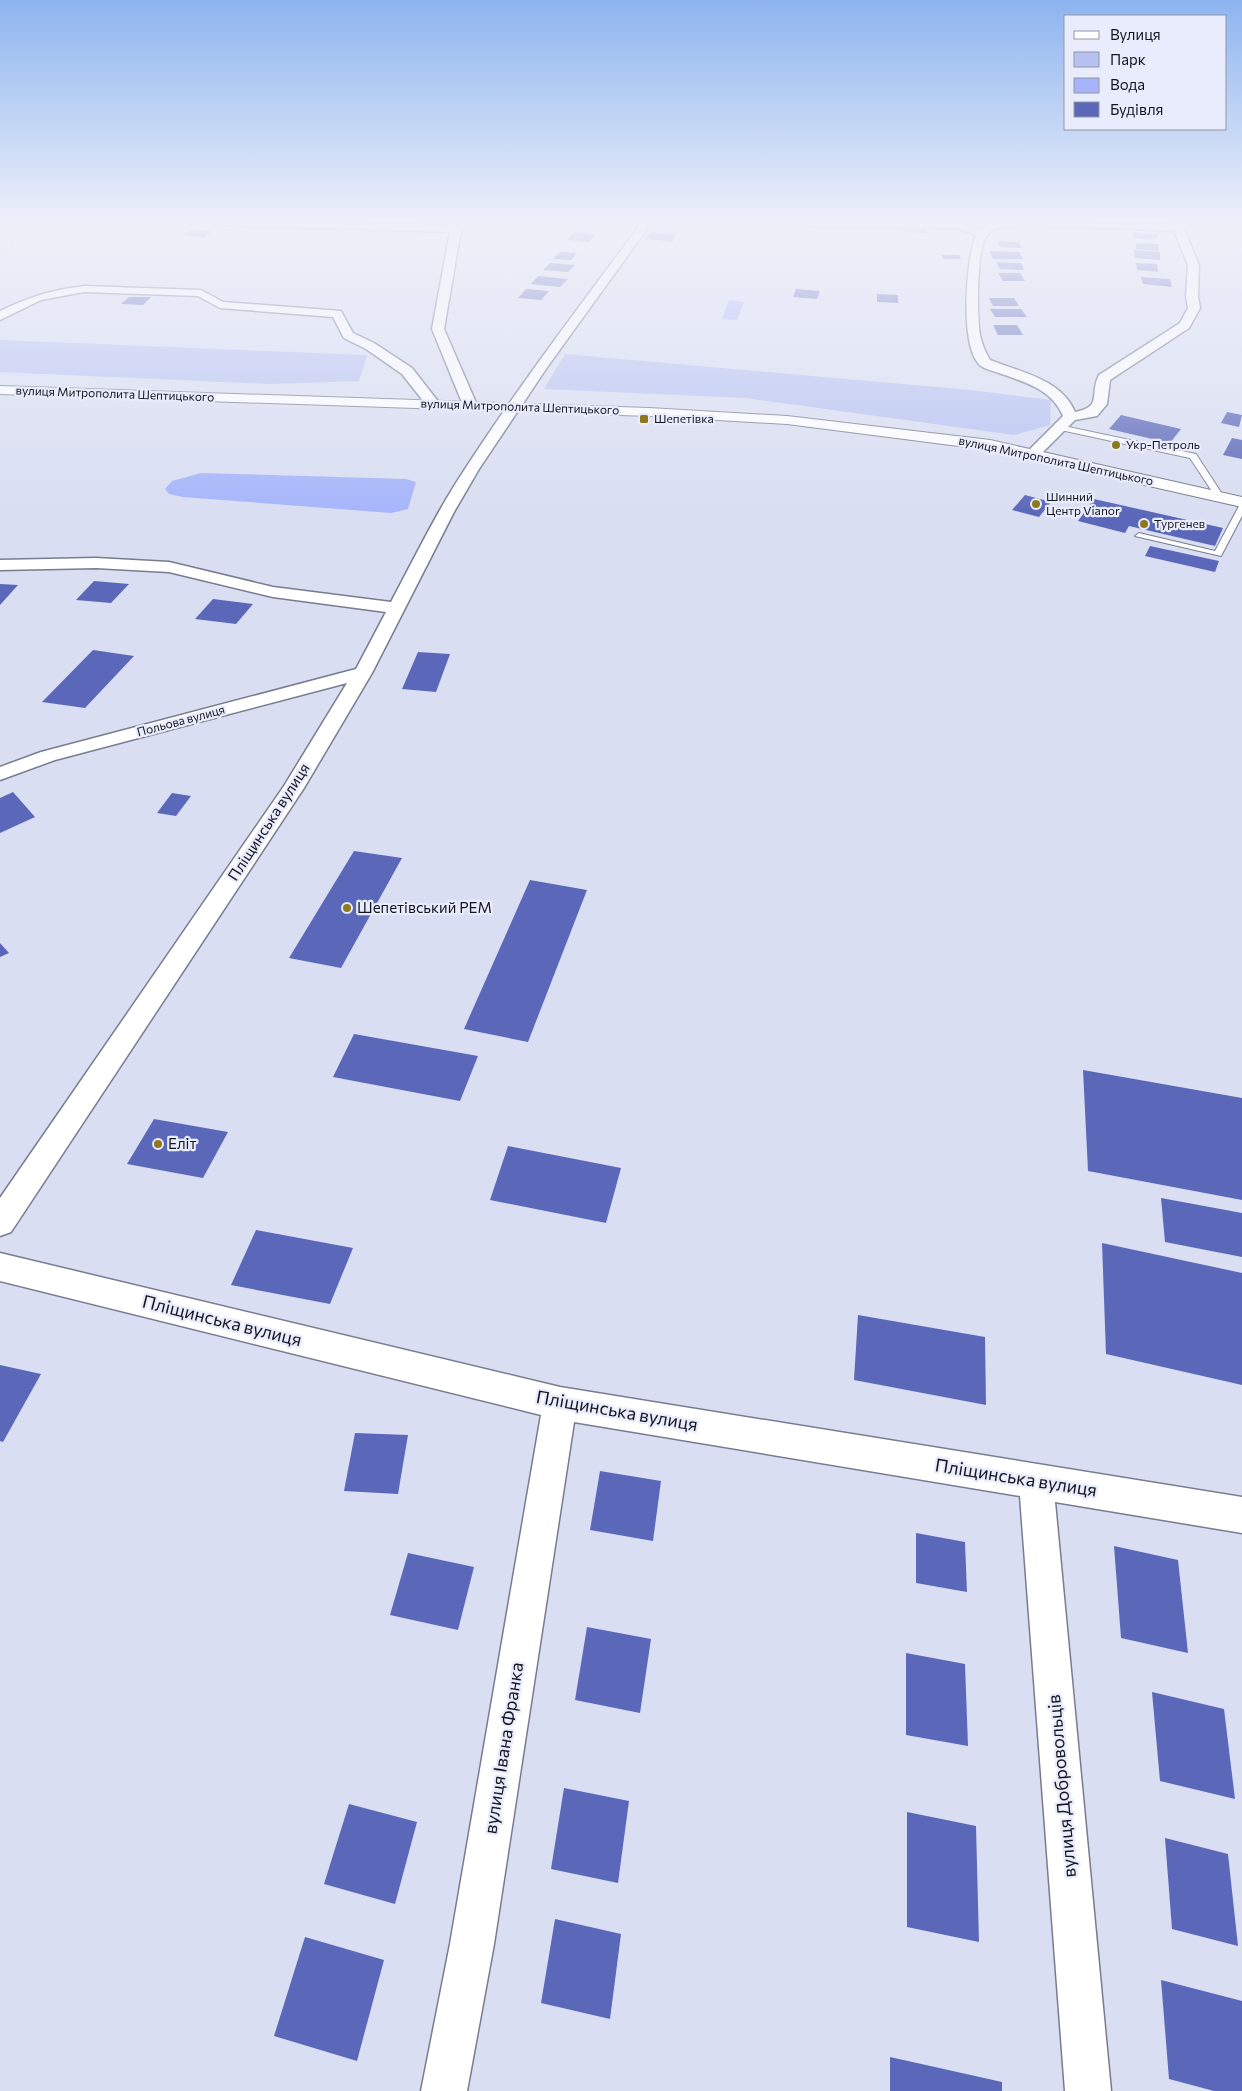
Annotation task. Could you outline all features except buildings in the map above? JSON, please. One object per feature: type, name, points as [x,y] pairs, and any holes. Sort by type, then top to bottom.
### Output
[{"type":"main road","name":"вулиця Митрополита Шептицького","points":[[0,390],[470,405],[787,420],[990,445],[1242,502]]},
{"type":"street","points":[[340,320],[348,335],[370,346],[407,371],[433,404]]},
{"type":"street","points":[[440,320],[438,329],[470,405]]},
{"type":"street","points":[[514,407],[576,320]]},
{"type":"street","points":[[972,320],[980,356],[985,363],[1053,391],[1063,399],[1070,418]]},
{"type":"street","points":[[1033,454],[1070,418],[1092,413],[1100,404],[1104,378],[1185,325],[1188,320]]},
{"type":"street","name":"Пліщинська вулиця","points":[[0,1223],[293,788],[363,673],[446,512],[514,407]]},
{"type":"street","points":[[0,565],[96,562],[169,567],[274,592],[398,608]]},
{"type":"street","name":"Польова вулиця","points":[[0,774],[48,756],[363,673]]},
{"type":"street","name":"Пліщинська вулиця","points":[[0,1267],[560,1403],[1242,1515]]},
{"type":"street","name":"вулиця Івана Франка","points":[[444,2091],[472,1944],[560,1403]]},
{"type":"street","name":"вулиця Добровольців","points":[[1036,1482],[1088,2091]]},
{"type":"lane","points":[[1059,427],[1193,456],[1220,497]]},
{"type":"lane","points":[[1139,536],[1218,554],[1242,508]]},
{"type":"green space","points":[[0,340],[367,355],[359,381],[270,384],[0,372]]},
{"type":"green space","points":[[565,354],[970,390],[1051,400],[1050,425],[1014,435],[746,398],[544,389]]},
{"type":"water","points":[[201,473],[406,479],[416,482],[408,509],[391,513],[183,497],[169,494],[165,489],[172,481]]},
{"type":"place","name":"Шепетівка","points":[[644,419]]},
{"type":"place","name":"Укр-Петроль","points":[[1116,445]]},
{"type":"place","name":"Шинний Центр Vianor","points":[[1036,504]]},
{"type":"place","name":"Тургенев","points":[[1144,524]]},
{"type":"place","name":"Шепетівський РЕМ","points":[[347,908]]},
{"type":"place","name":"Еліт","points":[[158,1144]]}]
